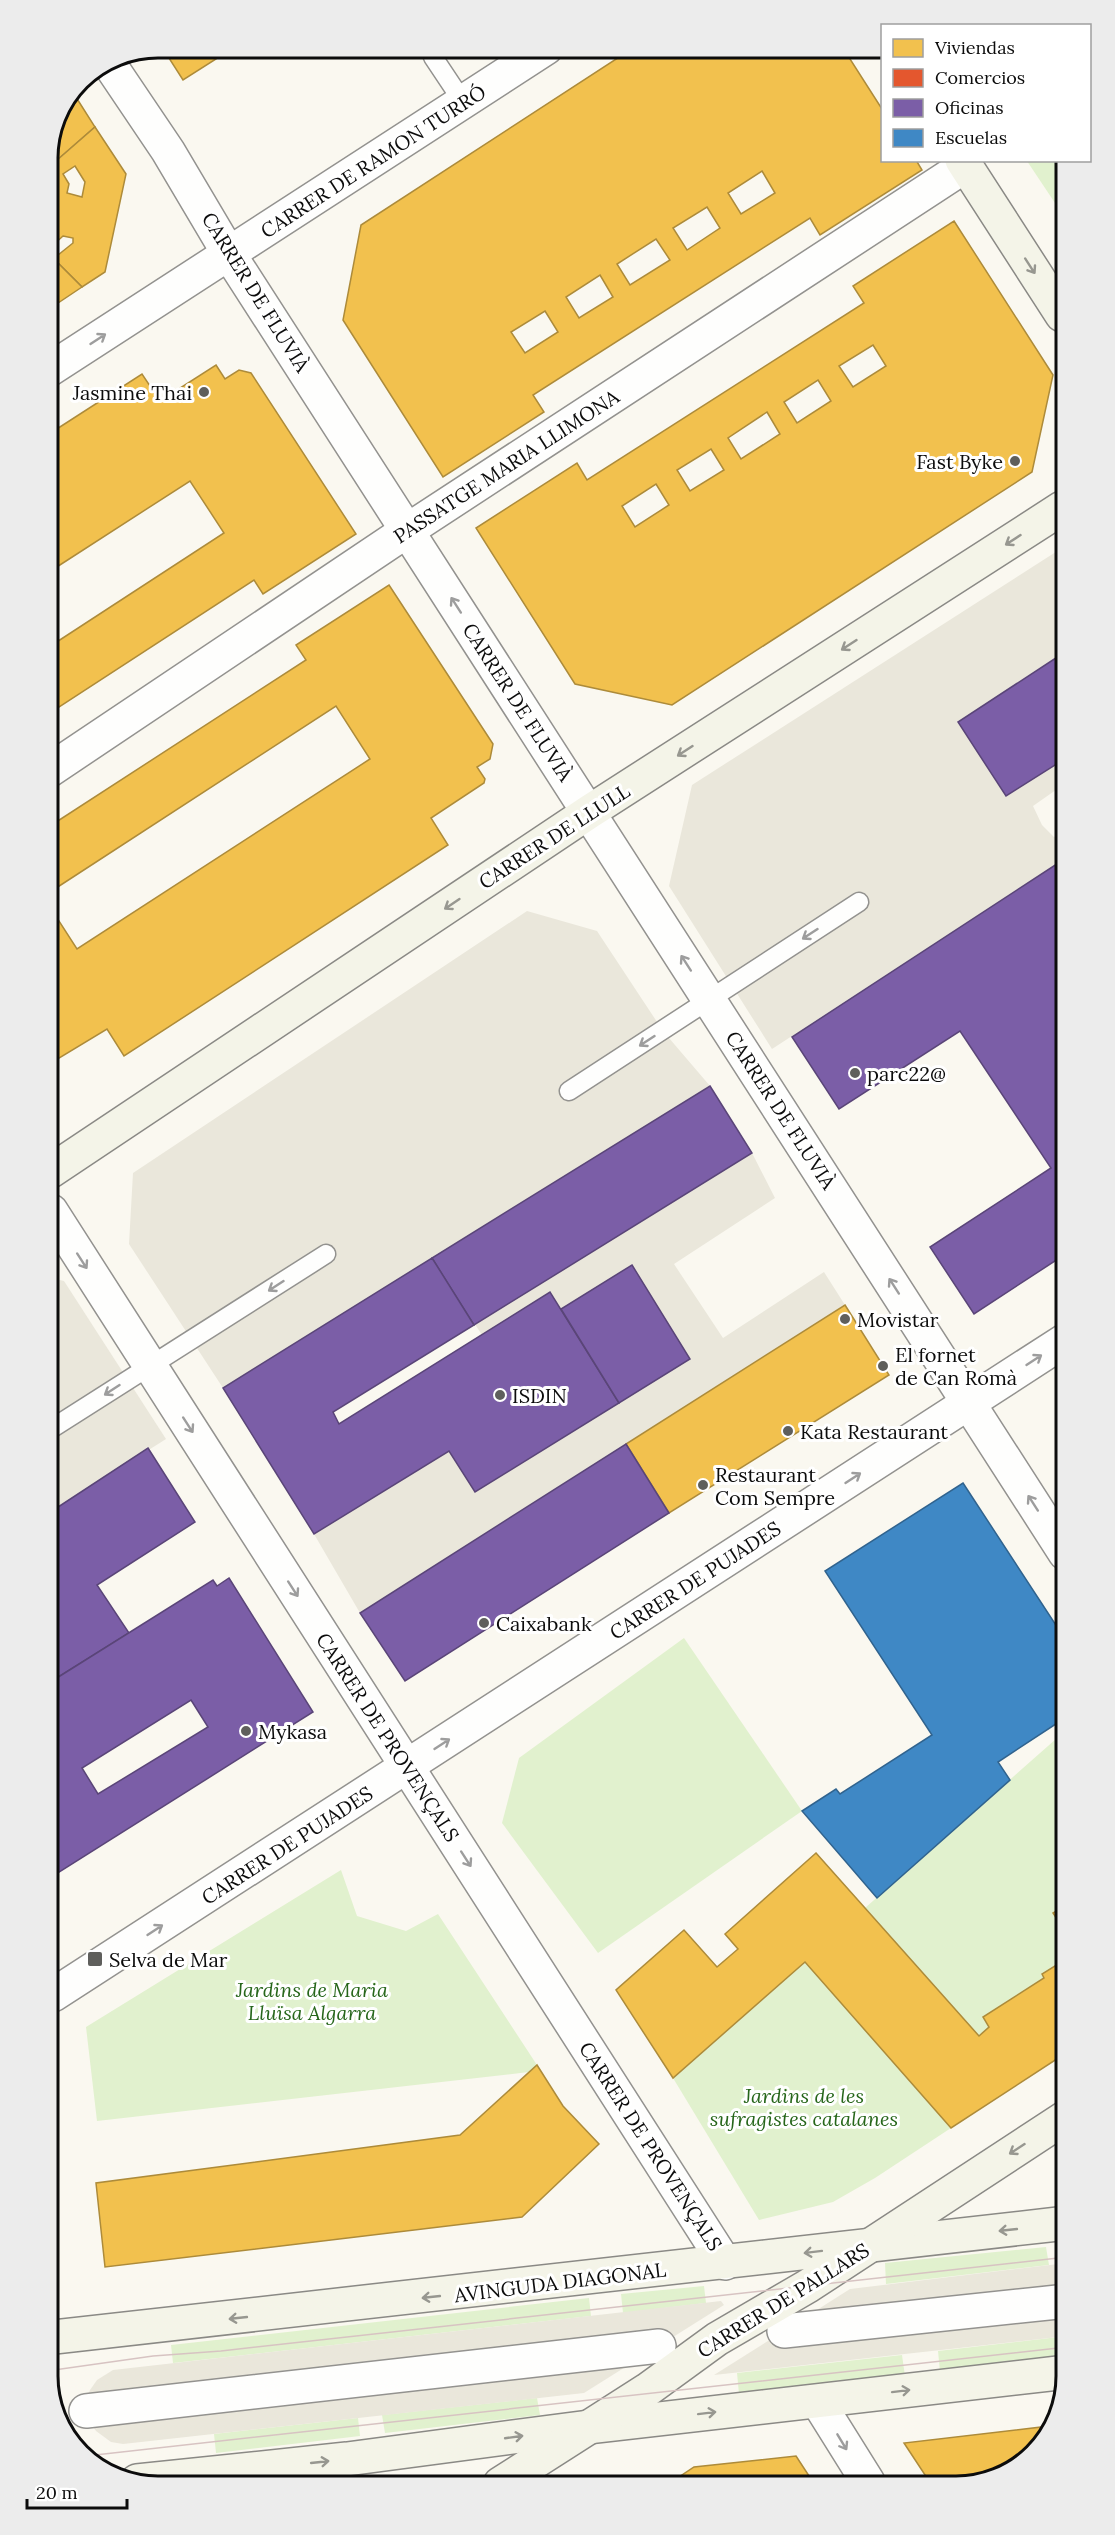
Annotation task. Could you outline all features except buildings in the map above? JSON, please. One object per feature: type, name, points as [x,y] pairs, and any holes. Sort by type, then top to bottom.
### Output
[{"type":"street","name":"CARRER DE RAMON TURRÓ","points":[[59,364],[530,58]]},
{"type":"street","name":"CARRER DE FLUVIÀ","points":[[113,70],[168,151],[229,254],[1056,1539]]},
{"type":"street","points":[[963,163],[1056,306]]},
{"type":"street","name":"PASSATGE MARIA LLIMONA","points":[[59,764],[963,163]]},
{"type":"street","name":"CARRER DE LLULL","points":[[59,1166],[589,812],[1056,512]]},
{"type":"street","name":"CARRER DE PROVENÇALS","points":[[59,1223],[725,2263]]},
{"type":"street","name":"CARRER DE PUJADES","points":[[58,1992],[1056,1346]]},
{"type":"street","name":"CARRER DE PALLARS","points":[[512,2476],[589,2427],[717,2339],[808,2286],[1056,2124]]},
{"type":"street","name":"AVINGUDA DIAGONAL","points":[[58,2337],[1056,2224]]},
{"type":"street","points":[[784,2331],[1056,2302]]},
{"type":"street","points":[[86,2411],[659,2346]]},
{"type":"street","points":[[185,2476],[347,2459],[589,2427],[1056,2373]]},
{"type":"street","points":[[818,2402],[864,2476]]},
{"type":"lane","points":[[434,58],[463,102]]},
{"type":"lane","points":[[570,1091],[859,902]]},
{"type":"lane","points":[[58,1424],[326,1254]]},
{"type":"green space","points":[[1028,162],[1056,162],[1056,204]]},
{"type":"green space","points":[[684,1638],[802,1811],[598,1953],[502,1823],[519,1758]]},
{"type":"green space","points":[[1056,1739],[1056,1911],[1053,1913],[1056,1918],[1056,1965],[1042,1974],[1044,1978],[983,2017],[989,2027],[979,2036],[865,1908]]},
{"type":"green space","name":"Jardins de Maria Lluïsa Algarra","points":[[341,1870],[357,1916],[406,1931],[438,1914],[537,2065],[529,2072],[97,2121],[86,2027]]},
{"type":"green space","name":"Jardins de les sufragistes catalanes","points":[[805,1962],[951,2128],[875,2178],[833,2202],[759,2220],[673,2078]]},
{"type":"green space","points":[[1046,2247],[1049,2265],[886,2284],[885,2263]]},
{"type":"green space","points":[[704,2286],[706,2303],[623,2313],[621,2294]]},
{"type":"green space","points":[[589,2298],[591,2316],[173,2363],[171,2345]]},
{"type":"green space","points":[[1056,2337],[1056,2359],[940,2372],[938,2351]]},
{"type":"green space","points":[[902,2355],[905,2376],[739,2394],[737,2373]]},
{"type":"green space","points":[[537,2398],[540,2415],[385,2433],[382,2415]]},
{"type":"green space","points":[[358,2418],[360,2436],[216,2453],[214,2434]]},
{"type":"shaded area","points":[[1056,552],[1056,658],[958,722],[1006,796],[1056,764],[1056,790],[1033,806],[1042,825],[1054,837],[1056,836],[1056,865],[772,1049],[669,886],[692,785]]},
{"type":"shaded area","points":[[527,911],[597,931],[663,1031],[710,1086],[478,1230],[526,1293],[752,1153],[775,1198],[674,1264],[723,1338],[824,1272],[845,1305],[626,1444],[669,1513],[626,1540],[580,1473],[360,1613],[314,1534],[449,1451],[475,1492],[560,1439],[482,1335],[432,1258],[223,1388],[129,1244],[133,1173]]},
{"type":"shaded area","points":[[58,1280],[64,1281],[166,1439],[58,1507]]},
{"type":"shaded area","points":[[1056,2264],[1056,2337],[714,2375],[850,2289]]},
{"type":"shaded area","points":[[721,2301],[724,2305],[584,2393],[123,2444],[111,2442],[96,2431],[89,2421],[85,2402],[97,2380],[113,2370]]},
{"type":"tram line","points":[[58,2369],[153,2356],[221,2351],[1056,2258]]},
{"type":"tram line","points":[[97,2455],[1056,2348]]},
{"type":"place","name":"Jasmine Thai","points":[[204,392]]},
{"type":"place","name":"Fast Byke","points":[[1015,461]]},
{"type":"place","name":"parc22@","points":[[855,1073]]},
{"type":"place","name":"Movistar","points":[[845,1319]]},
{"type":"place","name":"El fornet de Can Romà","points":[[883,1366]]},
{"type":"place","name":"ISDIN","points":[[500,1395]]},
{"type":"place","name":"Kata Restaurant","points":[[788,1431]]},
{"type":"place","name":"Restaurant Com Sempre","points":[[703,1485]]},
{"type":"place","name":"Caixabank","points":[[484,1623]]},
{"type":"place","name":"Mykasa","points":[[246,1731]]},
{"type":"place","name":"Selva de Mar","points":[[95,1959]]}]
